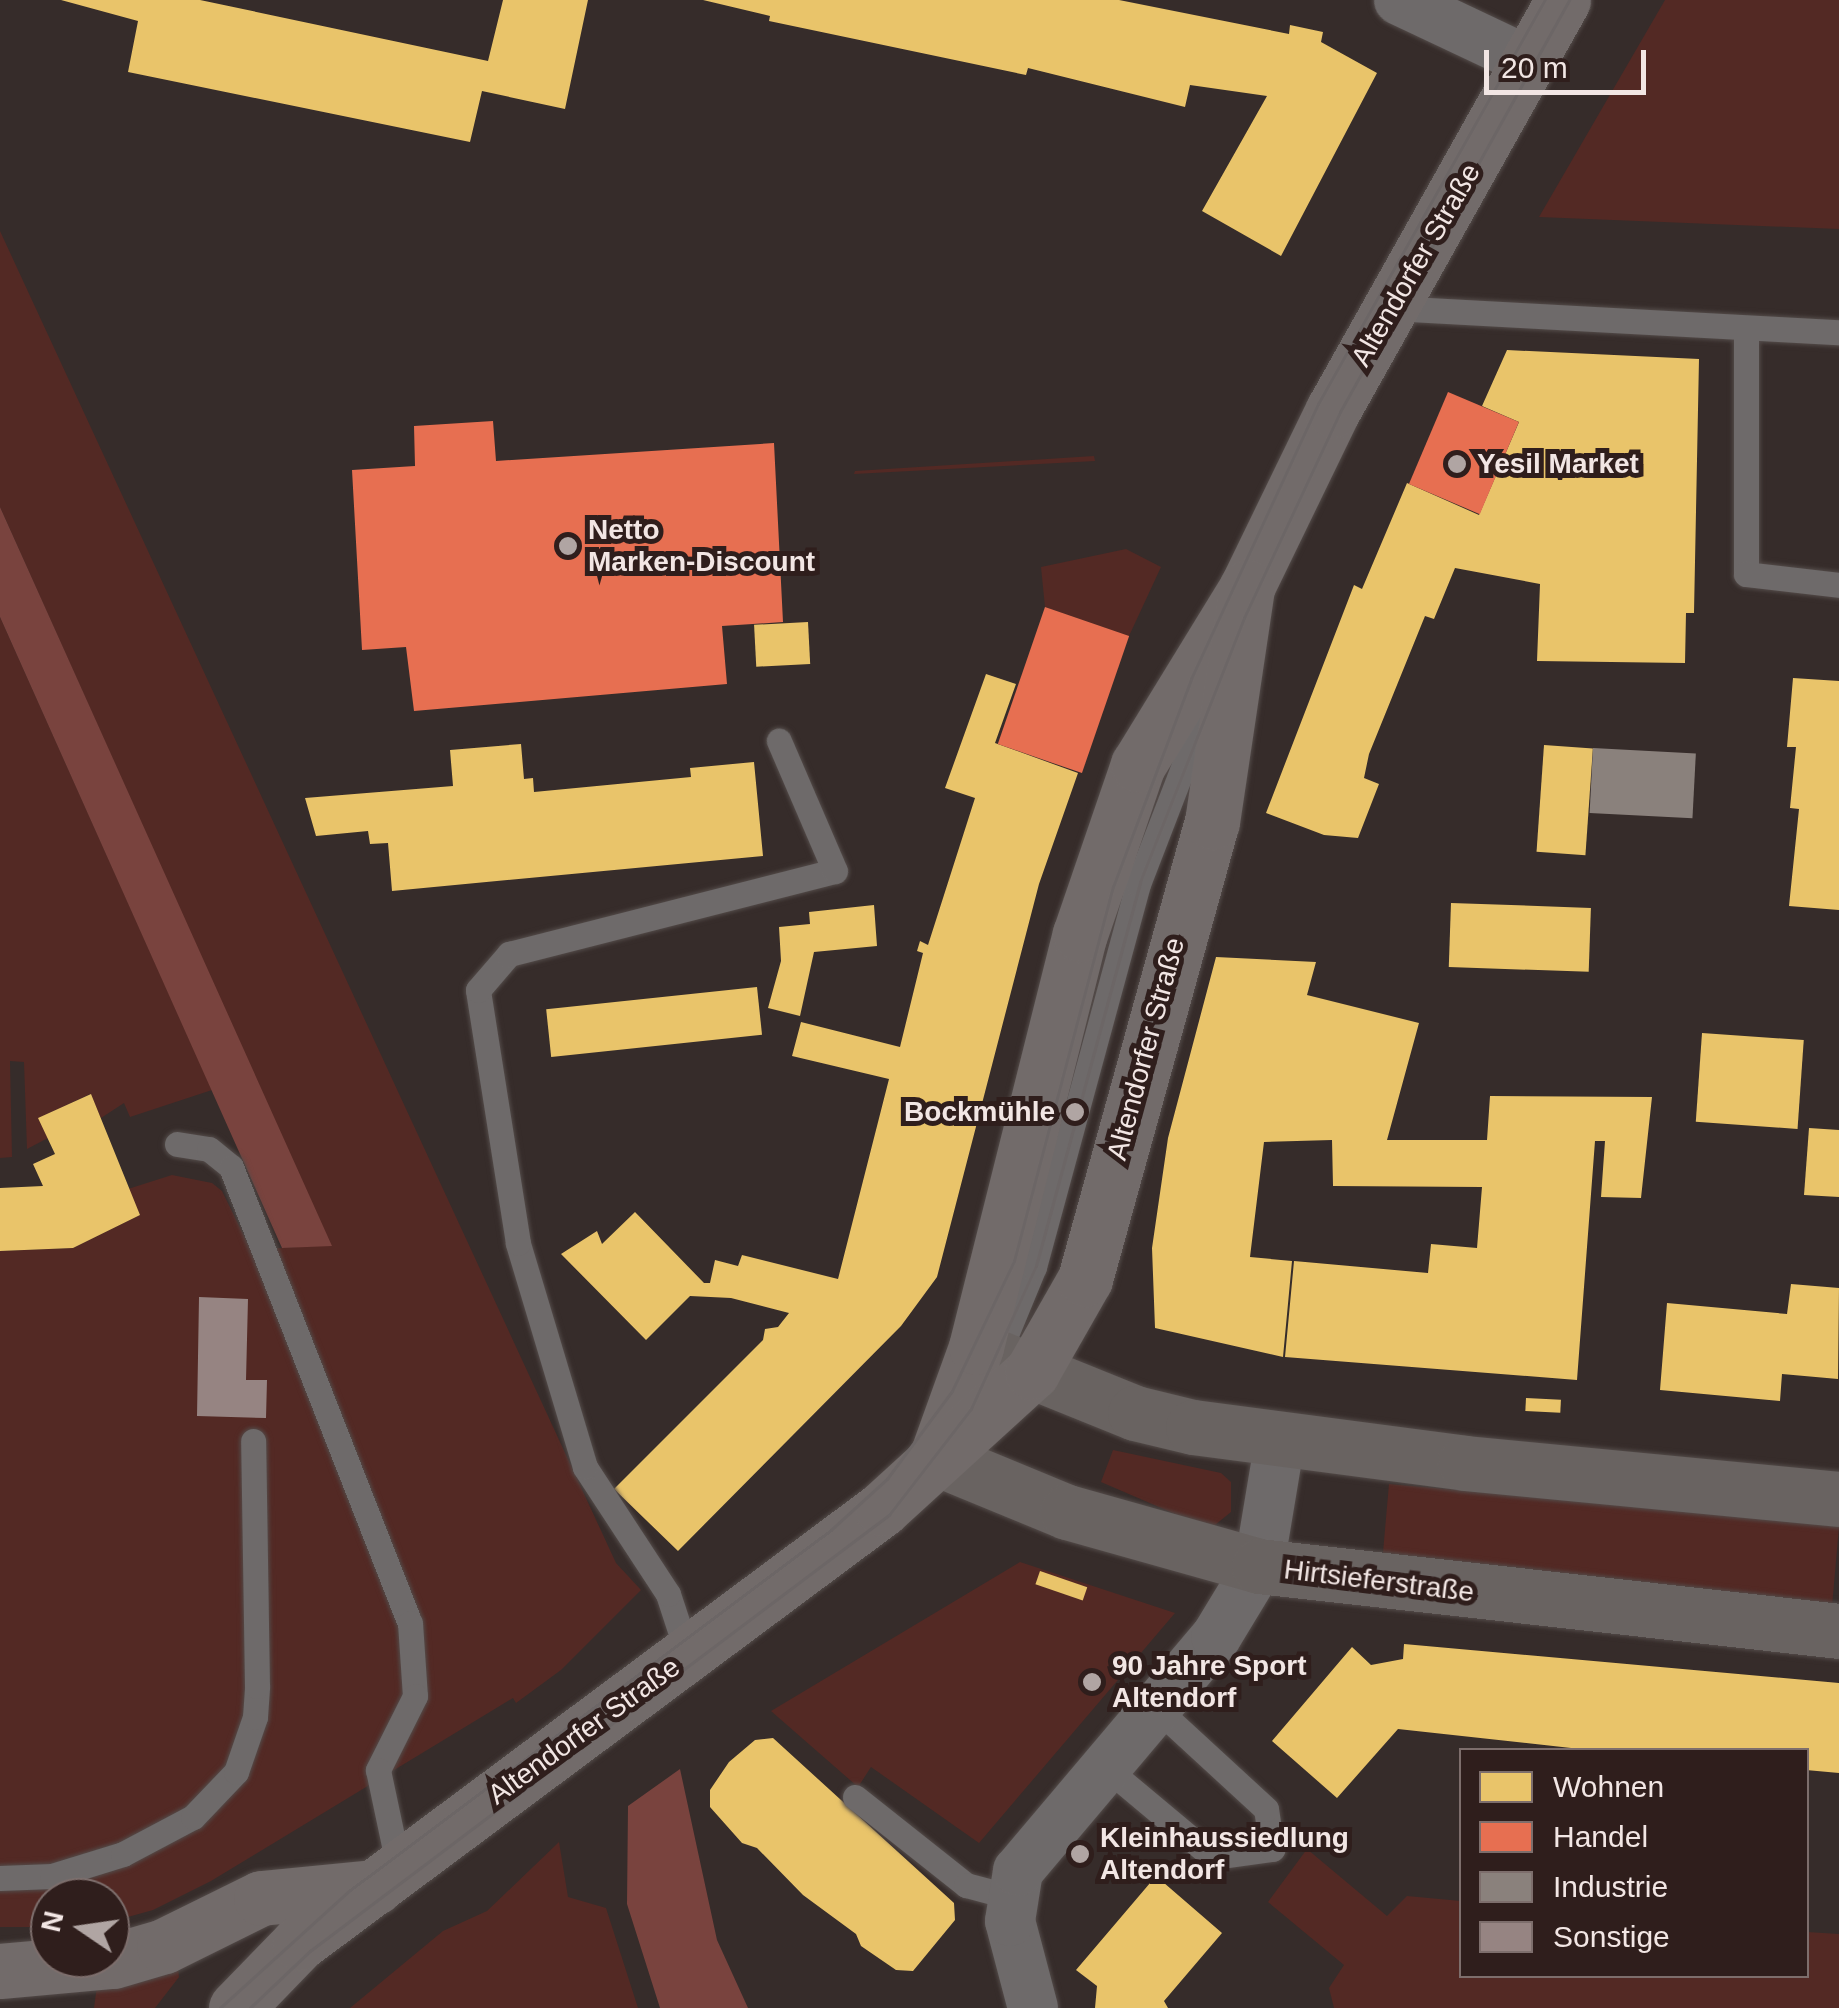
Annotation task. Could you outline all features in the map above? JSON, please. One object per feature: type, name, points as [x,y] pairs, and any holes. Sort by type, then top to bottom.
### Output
[{"type":"main road","name":"Altendorfer Straße","points":[[1002,1359],[1054,1029],[1108,847],[1152,740],[1247,588],[1390,308],[1532,63],[1562,0]]},
{"type":"main road","name":"Altendorfer Straße","points":[[236,2008],[299,1942],[882,1509],[936,1458],[1002,1359],[1085,1279],[1212,822],[1247,588]]},
{"type":"main road","points":[[1002,1359],[1135,1412],[1280,1441],[1839,1499]]},
{"type":"main road","name":"Hirtsieferstraße","points":[[936,1458],[1066,1512],[1259,1566],[1839,1631]]},
{"type":"main road","points":[[0,1971],[113,1962],[164,1946],[261,1898],[387,1878]]},
{"type":"street","points":[[1399,0],[1532,63]]},
{"type":"street","points":[[1032,2008],[1010,1922],[1018,1871],[1216,1637],[1259,1566],[1280,1441]]},
{"type":"lane","points":[[1390,308],[1839,332]]},
{"type":"lane","points":[[1746,328],[1746,574],[1839,585]]},
{"type":"lane","points":[[688,1655],[668,1594],[586,1467],[518,1243],[478,990],[509,954],[835,871],[779,742]]},
{"type":"lane","points":[[177,1144],[209,1149],[231,1167],[410,1622],[415,1696],[378,1770],[387,1878]]},
{"type":"lane","points":[[0,1878],[52,1876],[123,1854],[193,1817],[236,1772],[255,1718],[257,1686],[253,1441]]},
{"type":"lane","points":[[1104,1766],[1214,1857],[1272,1849],[1266,1809],[1155,1707]]},
{"type":"lane","points":[[855,1796],[966,1884],[1011,1897]]},
{"type":"shaded area","points":[[1665,0],[1839,0],[1839,229],[1539,217]]},
{"type":"shaded area","points":[[0,231],[616,1563],[641,1590],[561,1670],[516,1703],[513,1698],[211,1881],[153,1910],[130,1916],[130,1878],[30,1878],[30,1927],[0,1927],[0,1251],[73,1248],[140,1215],[128,1189],[172,1175],[212,1183],[222,1191],[251,1250],[330,1245],[0,507]]},
{"type":"shaded area","points":[[1094,456],[1095,461],[854,474],[855,471]]},
{"type":"shaded area","points":[[0,507],[332,1246],[282,1248],[0,617]]},
{"type":"shaded area","points":[[1126,549],[1161,567],[1129,636],[1045,607],[1041,567]]},
{"type":"shaded area","points":[[0,617],[212,1090],[130,1117],[124,1103],[101,1118],[90,1094],[39,1118],[48,1138],[27,1149],[24,1062],[10,1061],[12,1157],[0,1158]]},
{"type":"shaded area","points":[[1113,1450],[1221,1473],[1231,1482],[1231,1512],[1210,1529],[1101,1482]]},
{"type":"shaded area","points":[[1389,1484],[1839,1523],[1832,1603],[1382,1564]]},
{"type":"shaded area","points":[[1020,1562],[1175,1613],[979,1843],[871,1767],[858,1787],[771,1711]]},
{"type":"shaded area","points":[[680,1769],[717,1940],[748,2008],[660,2008],[627,1904],[628,1806]]},
{"type":"shaded area","points":[[559,1842],[568,1897],[606,1908],[638,2008],[350,2008],[443,1931],[487,1911]]},
{"type":"shaded area","points":[[1307,1849],[1387,1916],[1407,1896],[1459,1901],[1459,1978],[1809,1978],[1809,1932],[1839,1934],[1839,2008],[1334,2008],[1329,1988],[1344,1965],[1268,1902]]},
{"type":"shaded area","points":[[178,1967],[179,1977],[155,2008],[94,2008],[97,1986]]},
{"type":"building: Wohnen","points":[[61,0],[200,0],[488,61],[503,0],[588,0],[565,109],[482,91],[470,142],[128,72],[138,21]]},
{"type":"building: Wohnen","points":[[703,0],[1119,0],[1289,34],[1290,25],[1323,32],[1321,42],[1377,73],[1281,256],[1202,211],[1267,96],[1190,85],[1185,107],[1028,68],[1026,75],[769,21],[770,16]]},
{"type":"building: Wohnen","points":[[1507,350],[1699,359],[1694,613],[1686,613],[1685,663],[1537,661],[1540,584],[1455,568],[1434,619],[1425,616],[1369,754],[1364,778],[1379,784],[1358,838],[1324,835],[1266,813],[1354,585],[1362,589],[1407,483],[1479,515],[1519,422],[1482,406]]},
{"type":"building: Wohnen","points":[[808,622],[810,664],[756,667],[754,625]]},
{"type":"building: Wohnen","points":[[986,674],[1016,684],[995,743],[1078,773],[1039,884],[937,1277],[901,1326],[678,1551],[614,1489],[763,1340],[765,1329],[778,1327],[789,1313],[731,1298],[690,1296],[646,1340],[561,1254],[597,1231],[602,1244],[635,1212],[704,1283],[710,1283],[715,1260],[738,1266],[742,1255],[838,1279],[889,1079],[792,1056],[801,1022],[900,1047],[923,953],[917,951],[920,941],[928,945],[975,798],[945,788]]},
{"type":"building: Wohnen","points":[[1793,678],[1839,681],[1839,910],[1789,906],[1799,809],[1790,808],[1796,747],[1787,747]]},
{"type":"building: Wohnen","points":[[521,744],[524,779],[533,778],[534,792],[691,777],[690,768],[754,762],[763,856],[392,891],[388,843],[370,844],[368,831],[316,836],[305,798],[453,786],[450,750]]},
{"type":"building: Wohnen","points":[[1544,745],[1593,748],[1585,855],[1537,852]]},
{"type":"building: Wohnen","points":[[1451,903],[1591,908],[1589,972],[1449,967]]},
{"type":"building: Wohnen","points":[[874,905],[877,946],[814,952],[800,1016],[768,1008],[781,961],[779,927],[810,924],[809,912]]},
{"type":"building: Wohnen","points":[[1216,957],[1316,962],[1307,995],[1419,1023],[1387,1140],[1487,1140],[1490,1096],[1652,1097],[1641,1198],[1601,1197],[1605,1141],[1595,1141],[1577,1380],[1285,1357],[1294,1261],[1428,1273],[1431,1244],[1477,1248],[1482,1187],[1333,1186],[1332,1140],[1264,1142],[1250,1257],[1292,1261],[1283,1357],[1155,1328],[1152,1248],[1168,1138]]},
{"type":"building: Wohnen","points":[[757,987],[762,1035],[551,1057],[546,1009]]},
{"type":"building: Wohnen","points":[[1702,1033],[1804,1040],[1798,1129],[1696,1122]]},
{"type":"building: Wohnen","points":[[91,1094],[140,1215],[73,1248],[0,1251],[0,1188],[43,1186],[33,1164],[55,1154],[38,1118]]},
{"type":"building: Wohnen","points":[[1809,1128],[1839,1130],[1839,1197],[1804,1195]]},
{"type":"building: Wohnen","points":[[1791,1284],[1839,1288],[1838,1379],[1782,1374],[1780,1401],[1660,1390],[1667,1303],[1787,1314]]},
{"type":"building: Wohnen","points":[[1526,1398],[1561,1400],[1560,1413],[1525,1411]]},
{"type":"building: Wohnen","points":[[1040,1571],[1087,1587],[1083,1601],[1035,1584]]},
{"type":"building: Wohnen","points":[[1404,1644],[1839,1683],[1839,1773],[1809,1770],[1809,1748],[1571,1748],[1398,1729],[1337,1798],[1272,1741],[1352,1647],[1371,1665],[1403,1659]]},
{"type":"building: Wohnen","points":[[773,1738],[954,1903],[955,1920],[913,1971],[896,1970],[861,1946],[856,1934],[803,1895],[757,1848],[742,1843],[710,1807],[710,1790],[729,1762],[755,1740]]},
{"type":"building: Wohnen","points":[[1156,1876],[1222,1933],[1164,2001],[1168,2008],[1095,2008],[1097,1986],[1076,1970]]},
{"type":"building: Handel","points":[[1448,392],[1519,422],[1480,514],[1409,484]]},
{"type":"building: Handel","name":"Netto Marken-Discount","points":[[493,421],[496,461],[774,443],[783,622],[722,626],[727,684],[414,711],[406,647],[362,650],[352,470],[415,466],[414,426]]},
{"type":"building: Handel","points":[[1045,607],[1129,636],[1082,773],[998,744]]},
{"type":"building: Industrie","points":[[1593,748],[1696,753],[1692,818],[1590,813]]},
{"type":"building: Sonstige","points":[[199,1297],[248,1299],[246,1380],[267,1380],[266,1418],[197,1416]]},
{"type":"tram line","points":[[220,2008],[349,1891],[831,1530],[887,1479],[952,1391],[1014,1261],[1113,887],[1191,679],[1318,404],[1545,0]]},
{"type":"tram line","points":[[250,2008],[310,1951],[889,1515],[971,1409],[1036,1266],[1140,882],[1244,618],[1340,412],[1569,0]]},
{"type":"place","name":"Yesil Market","points":[[1457,464]]},
{"type":"place","name":"Netto Marken-Discount","points":[[568,546]]},
{"type":"place","name":"Bockmühle","points":[[1075,1112]]},
{"type":"place","name":"90 Jahre Sport Altendorf","points":[[1092,1682]]},
{"type":"place","name":"Kleinhaussiedlung Altendorf","points":[[1080,1854]]}]
